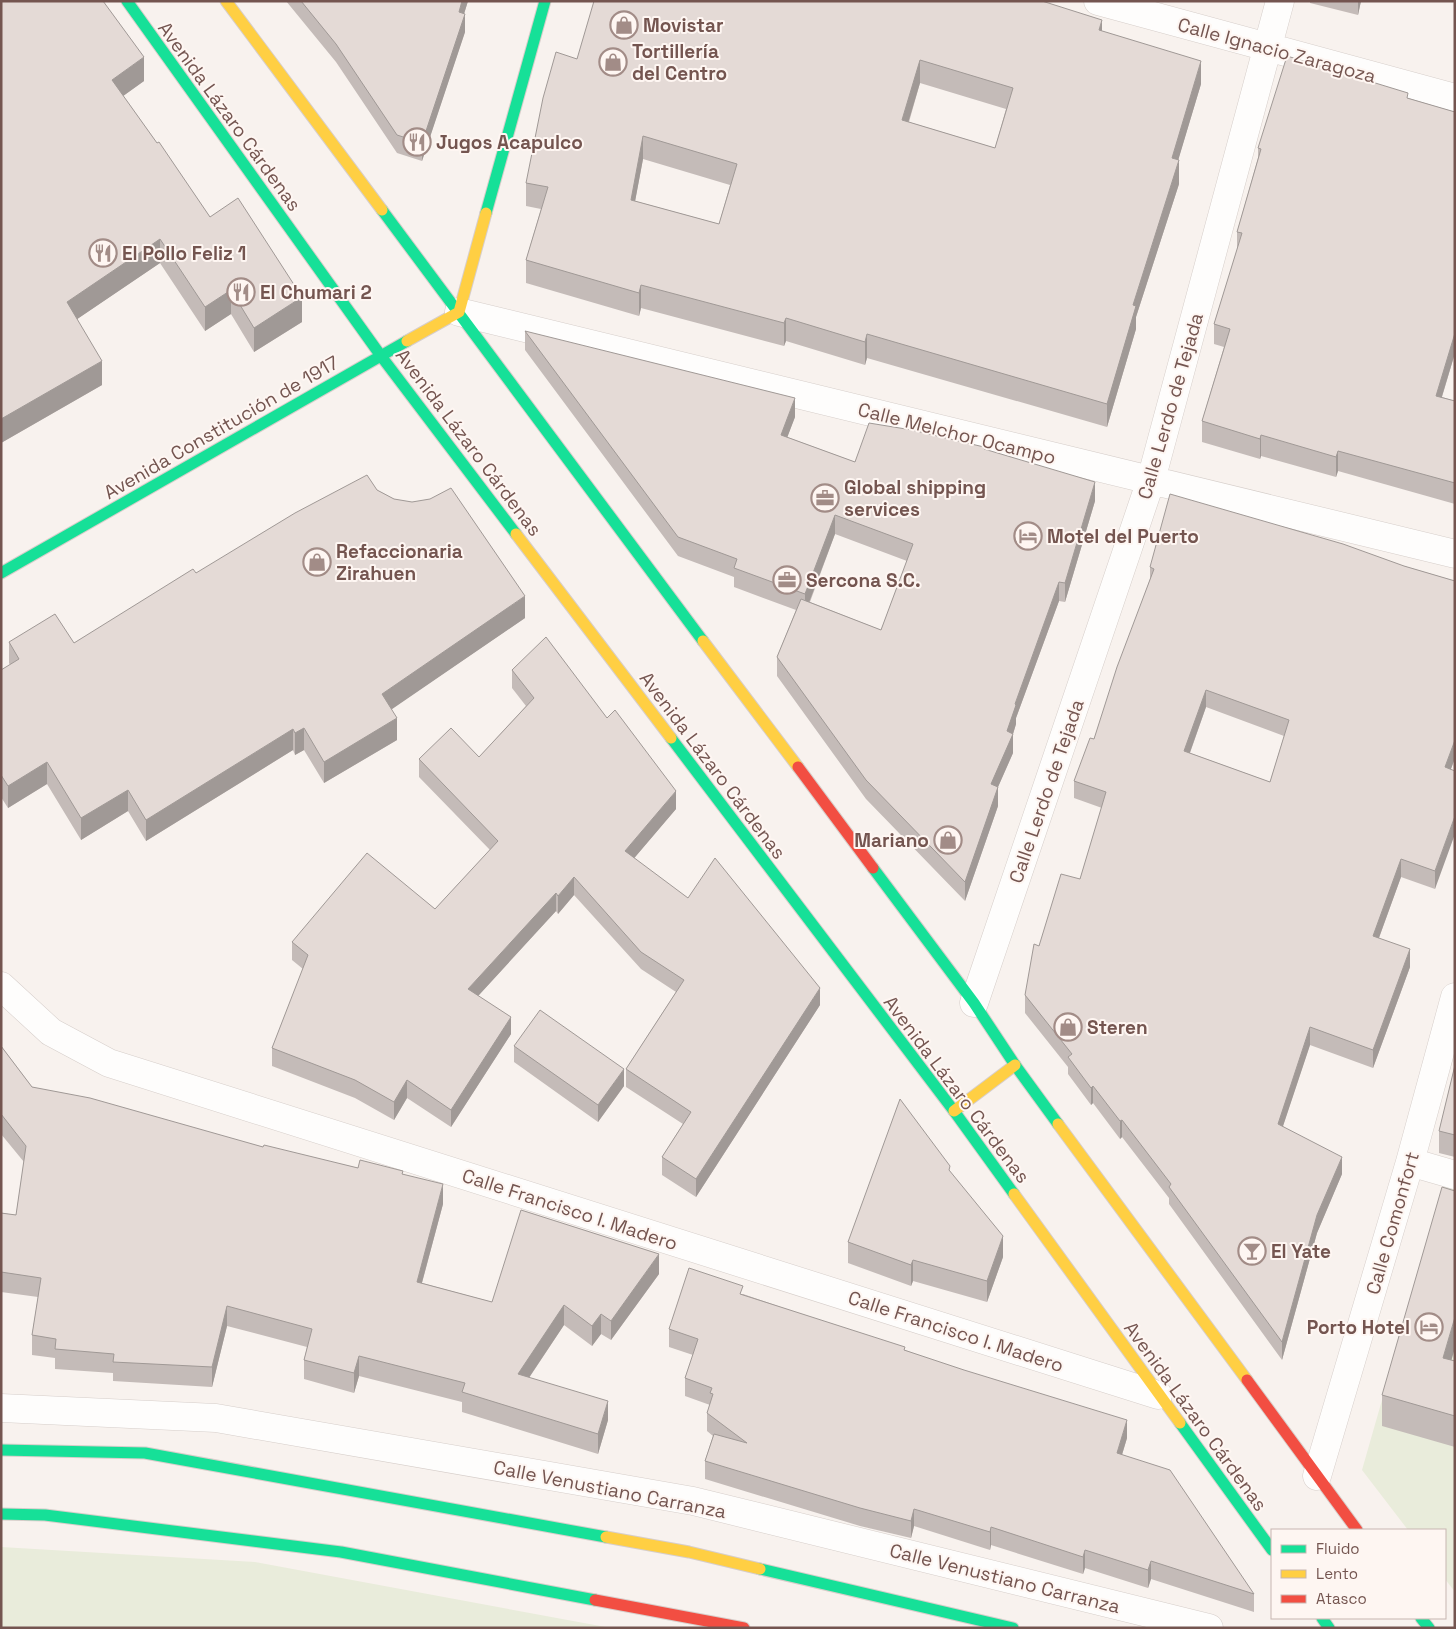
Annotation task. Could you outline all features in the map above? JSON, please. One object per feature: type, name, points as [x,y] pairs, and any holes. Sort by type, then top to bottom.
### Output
[{"type":"main road","name":"Avenida Lázaro Cárdenas","points":[[126,1],[381,356],[954,1111],[1158,1396],[1271,1549]]},
{"type":"main road","points":[[226,1],[974,1003],[1015,1065],[1356,1529]]},
{"type":"main road","points":[[459,312],[545,1]]},
{"type":"main road","name":"Avenida Constitución de 1917","points":[[1,573],[459,312]]},
{"type":"main road","points":[[954,1111],[1015,1065]]},
{"type":"main road","points":[[1,1450],[145,1453],[689,1552],[1013,1628]]},
{"type":"main road","points":[[1,1514],[44,1515],[341,1552],[744,1628]]},
{"type":"street","name":"Calle Ignacio Zaragoza","points":[[1098,1],[1455,98]]},
{"type":"street","name":"Calle Lerdo de Tejada","points":[[974,1003],[1151,480],[1280,1]]},
{"type":"street","name":"Calle Melchor Ocampo","points":[[459,312],[1455,554]]},
{"type":"street","name":"Calle Francisco I. Madero","points":[[1,986],[51,1032],[109,1063],[1158,1396]]},
{"type":"street","name":"Calle Comonfort","points":[[1317,1476],[1410,1162],[1455,997]]},
{"type":"street","points":[[1410,1162],[1455,1175]]},
{"type":"street","name":"Calle Venustiano Carranza","points":[[1,1408],[216,1418],[692,1501],[1209,1628]]},
{"type":"green space","name":"Porto Hotel","points":[[1445,1180],[1455,1183],[1455,1592],[1446,1580],[1446,1529],[1407,1529],[1362,1470]]},
{"type":"green space","points":[[1,1547],[255,1562],[611,1628],[1,1628]]},
{"type":"building","points":[[1,1],[103,1],[144,57],[112,80],[157,143],[159,142],[210,217],[238,198],[302,297],[254,328],[231,290],[205,307],[160,239],[67,302],[102,361],[1,419]]},
{"type":"building","points":[[301,1],[462,1],[459,12],[465,14],[422,143],[397,135],[336,44]]},
{"type":"building","points":[[594,1],[1042,1],[1102,20],[1099,30],[1201,61],[1172,158],[1179,160],[1133,305],[1136,306],[1107,404],[867,334],[865,342],[786,318],[784,323],[641,285],[639,293],[526,260],[548,187],[526,183],[543,98],[556,52],[577,59]],"holes":[[[920,60],[1013,88],[995,148],[902,120]],[[643,136],[737,164],[719,224],[631,200]]]},
{"type":"building","points":[[1287,56],[1408,93],[1407,98],[1455,112],[1455,333],[1436,396],[1455,401],[1455,483],[1338,451],[1336,457],[1261,435],[1260,439],[1202,421],[1230,329],[1214,324],[1242,233],[1237,232],[1261,149],[1258,148]]},
{"type":"building","points":[[525,331],[795,398],[781,435],[855,462],[869,423],[912,430],[984,447],[984,449],[1095,482],[1065,583],[1059,582],[1015,704],[1007,731],[1013,734],[991,784],[998,787],[965,882],[866,780],[777,657],[801,599],[881,630],[913,544],[835,515],[805,594],[734,568],[737,559],[678,537]]},
{"type":"building","points":[[367,475],[377,490],[394,499],[412,502],[430,499],[451,488],[525,596],[382,694],[397,718],[324,762],[304,728],[295,733],[293,729],[146,820],[128,790],[81,818],[47,762],[8,786],[1,775],[1,670],[19,659],[9,642],[55,614],[74,643],[193,569],[196,573],[295,513]]},
{"type":"building","points":[[1170,494],[1343,544],[1404,566],[1455,581],[1455,740],[1445,767],[1455,771],[1455,816],[1435,871],[1401,859],[1373,936],[1410,949],[1373,1050],[1310,1027],[1278,1124],[1342,1157],[1317,1215],[1282,1342],[1169,1187],[1171,1184],[1122,1120],[1120,1121],[1093,1086],[1091,1088],[1068,1057],[1072,1054],[1025,995],[1034,944],[1039,946],[1061,874],[1080,879],[1106,792],[1074,781],[1090,738],[1094,739],[1117,667],[1154,569],[1150,567]],"holes":[[[1206,690],[1289,720],[1270,782],[1184,751]]]},
{"type":"building","points":[[546,637],[607,718],[615,710],[676,791],[625,851],[688,898],[715,858],[820,988],[696,1179],[662,1157],[691,1112],[626,1069],[684,980],[641,952],[574,877],[558,896],[556,893],[468,989],[511,1017],[451,1110],[407,1080],[394,1102],[355,1080],[272,1048],[308,955],[292,942],[367,853],[435,909],[498,841],[419,759],[451,728],[479,757],[534,698],[512,670]]},
{"type":"building","points":[[540,1010],[624,1069],[598,1105],[514,1046]]},
{"type":"building","points":[[1,1046],[32,1087],[90,1098],[263,1147],[264,1145],[358,1168],[360,1160],[403,1171],[402,1174],[443,1184],[417,1282],[492,1302],[521,1210],[659,1254],[611,1321],[601,1314],[592,1326],[564,1305],[518,1374],[608,1401],[598,1434],[462,1392],[465,1383],[359,1356],[354,1373],[304,1360],[312,1329],[227,1306],[212,1367],[113,1362],[114,1354],[55,1349],[56,1339],[32,1335],[41,1278],[1,1272],[1,1213],[16,1215],[26,1146],[1,1114]]},
{"type":"building","points":[[1455,1065],[1455,1135],[1439,1131]]},
{"type":"building","points":[[900,1099],[950,1166],[949,1170],[1003,1236],[987,1281],[913,1260],[911,1265],[848,1242]]},
{"type":"building","points":[[1442,1187],[1455,1191],[1455,1317],[1443,1358],[1455,1361],[1455,1416],[1382,1395]]},
{"type":"building","points":[[689,1268],[743,1286],[740,1294],[905,1347],[904,1350],[964,1370],[1127,1420],[1117,1453],[1170,1470],[1254,1594],[1151,1561],[1148,1570],[1085,1550],[1083,1557],[991,1527],[990,1532],[914,1509],[911,1521],[860,1508],[705,1461],[714,1434],[747,1443],[707,1413],[713,1394],[710,1393],[712,1388],[685,1378],[698,1339],[669,1329]]},
{"type":"traffic: fast","points":[[127,1],[381,356],[516,534]]},
{"type":"traffic: fast","points":[[486,213],[545,1]]},
{"type":"traffic: fast","points":[[382,210],[703,641]]},
{"type":"traffic: fast","points":[[1,573],[407,341]]},
{"type":"traffic: fast","points":[[671,738],[954,1111],[1014,1194]]},
{"type":"traffic: fast","points":[[873,868],[974,1003],[1015,1065],[1058,1124]]},
{"type":"traffic: fast","points":[[1180,1423],[1271,1549]]},
{"type":"traffic: fast","points":[[1,1450],[145,1453],[606,1537]]},
{"type":"traffic: fast","points":[[1,1514],[45,1515],[341,1552],[595,1600]]},
{"type":"traffic: fast","points":[[760,1569],[1013,1628]]},
{"type":"traffic: fast","points":[[1323,1619],[1329,1628]]},
{"type":"traffic: fast","points":[[1422,1619],[1429,1628]]},
{"type":"traffic: slow","points":[[226,1],[382,210]]},
{"type":"traffic: slow","points":[[407,341],[459,312],[486,213]]},
{"type":"traffic: slow","points":[[516,534],[671,738]]},
{"type":"traffic: slow","points":[[703,641],[798,767]]},
{"type":"traffic: slow","points":[[954,1111],[1015,1065]]},
{"type":"traffic: slow","points":[[1058,1124],[1247,1380]]},
{"type":"traffic: slow","points":[[1014,1194],[1180,1423]]},
{"type":"traffic: slow","points":[[606,1537],[689,1552],[760,1569]]},
{"type":"traffic: jam","points":[[798,767],[873,868]]},
{"type":"traffic: jam","points":[[1247,1380],[1356,1529]]},
{"type":"traffic: jam","points":[[595,1600],[744,1628]]},
{"type":"place","name":"Movistar","points":[[624,25]]},
{"type":"place","name":"Tortillería del Centro","points":[[613,62]]},
{"type":"place","name":"Jugos Acapulco","points":[[417,142]]},
{"type":"place","name":"El Pollo Feliz 1","points":[[103,253]]},
{"type":"place","name":"El Chumari 2","points":[[241,292]]},
{"type":"place","name":"Global shipping services","points":[[825,498]]},
{"type":"place","name":"Motel del Puerto","points":[[1028,536]]},
{"type":"place","name":"Refaccionaria Zirahuen","points":[[317,562]]},
{"type":"place","name":"Sercona S.C.","points":[[787,580]]},
{"type":"place","name":"Mariano","points":[[948,840]]},
{"type":"place","name":"Steren","points":[[1068,1027]]},
{"type":"place","name":"El Yate","points":[[1252,1251]]},
{"type":"place","name":"Porto Hotel","points":[[1429,1327]]}]
